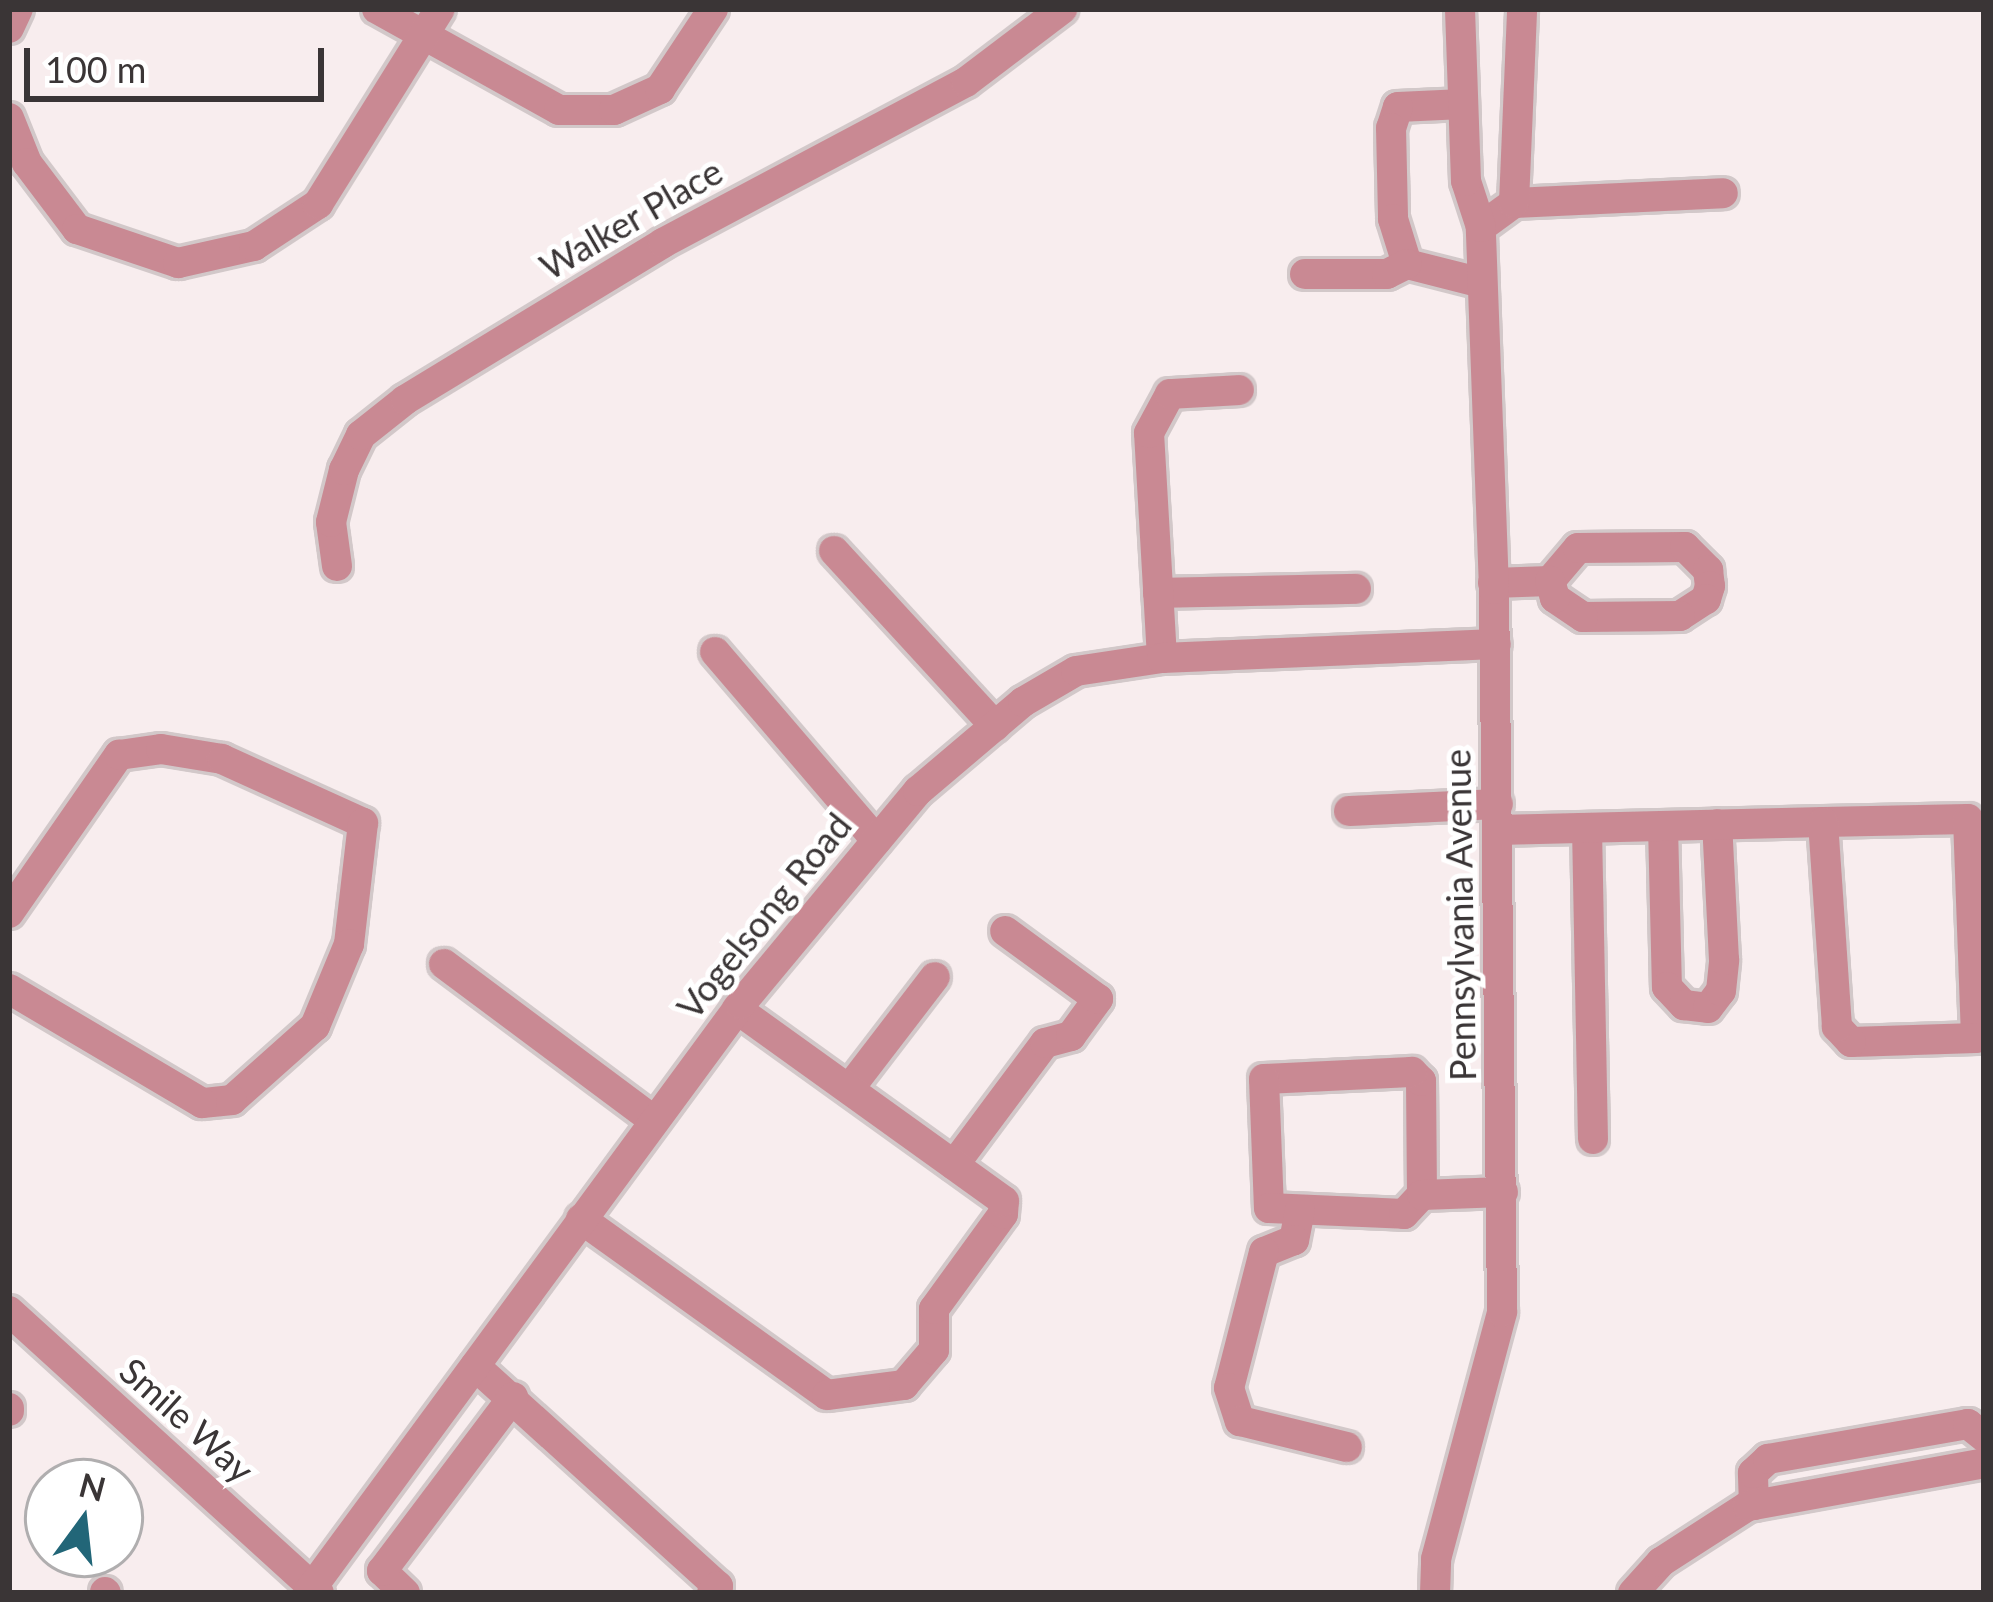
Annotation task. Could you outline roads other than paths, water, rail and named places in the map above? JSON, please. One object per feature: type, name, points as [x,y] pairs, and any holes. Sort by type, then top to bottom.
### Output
[{"type":"street","points":[[9,28],[18,9]]},
{"type":"street","points":[[376,9],[422,40],[559,110],[614,110],[660,89],[713,9]]},
{"type":"street","points":[[9,118],[27,163],[77,229],[178,263],[254,246],[318,204],[440,9]]},
{"type":"street","name":"Walker Place","points":[[338,566],[331,522],[344,470],[362,435],[405,400],[663,243],[966,82],[1062,9]]},
{"type":"street","name":"Pennsylvania Avenue","points":[[1435,1593],[1436,1559],[1502,1312],[1496,644],[1481,227],[1466,181],[1460,9]]},
{"type":"street","points":[[1514,203],[1522,9]]},
{"type":"street","points":[[1407,264],[1393,219],[1391,128],[1398,107],[1462,104]]},
{"type":"street","points":[[1481,227],[1514,203],[1723,194]]},
{"type":"street","points":[[1305,274],[1387,274],[1407,264],[1482,283]]},
{"type":"street","points":[[1162,658],[1149,434],[1158,408],[1170,394],[1239,390]]},
{"type":"street","points":[[1493,583],[1550,581],[1578,548],[1685,547],[1708,570],[1710,586],[1706,599],[1681,616],[1583,617],[1555,598],[1550,581]]},
{"type":"street","points":[[833,551],[995,726]]},
{"type":"street","points":[[1158,593],[1355,589]]},
{"type":"street","name":"Vogelsong Road","points":[[313,1591],[737,1009],[918,791],[995,726],[1076,671],[1162,658],[1496,644]]},
{"type":"street","points":[[716,652],[876,840]]},
{"type":"street","points":[[9,913],[119,755],[161,749],[222,759],[363,823],[349,944],[315,1026],[232,1100],[202,1103],[9,989]]},
{"type":"street","points":[[1348,811],[1498,817],[1587,827],[1663,826],[1718,824],[1968,819],[1976,1038],[1851,1042],[1837,1027],[1823,822]]},
{"type":"street","points":[[1663,826],[1667,987],[1684,1005],[1708,1009],[1721,991],[1724,959],[1718,824]]},
{"type":"street","points":[[1587,827],[1593,1139]]},
{"type":"street","points":[[954,1165],[1045,1043],[1071,1036],[1098,998],[1005,931]]},
{"type":"street","points":[[444,964],[653,1120]]},
{"type":"street","points":[[849,1089],[935,977]]},
{"type":"street","points":[[580,1219],[827,1395],[904,1385],[934,1350],[934,1309],[1004,1214],[1004,1201],[737,1009]]},
{"type":"street","points":[[1422,1195],[1420,1081],[1412,1072],[1277,1073],[1264,1079],[1264,1186],[1270,1208],[1404,1214],[1422,1195],[1502,1192]]},
{"type":"street","points":[[1300,1210],[1294,1240],[1264,1252],[1228,1388],[1240,1421],[1347,1447]]},
{"type":"street","name":"Smile Way","points":[[11,1318],[313,1591]]},
{"type":"street","points":[[476,1366],[719,1591]]},
{"type":"street","points":[[405,1593],[382,1571],[514,1397]]},
{"type":"street","points":[[1754,1505],[1753,1473],[1768,1460],[1968,1424],[1984,1436]]},
{"type":"street","points":[[1633,1593],[1661,1562],[1754,1505],[1984,1463]]}]
